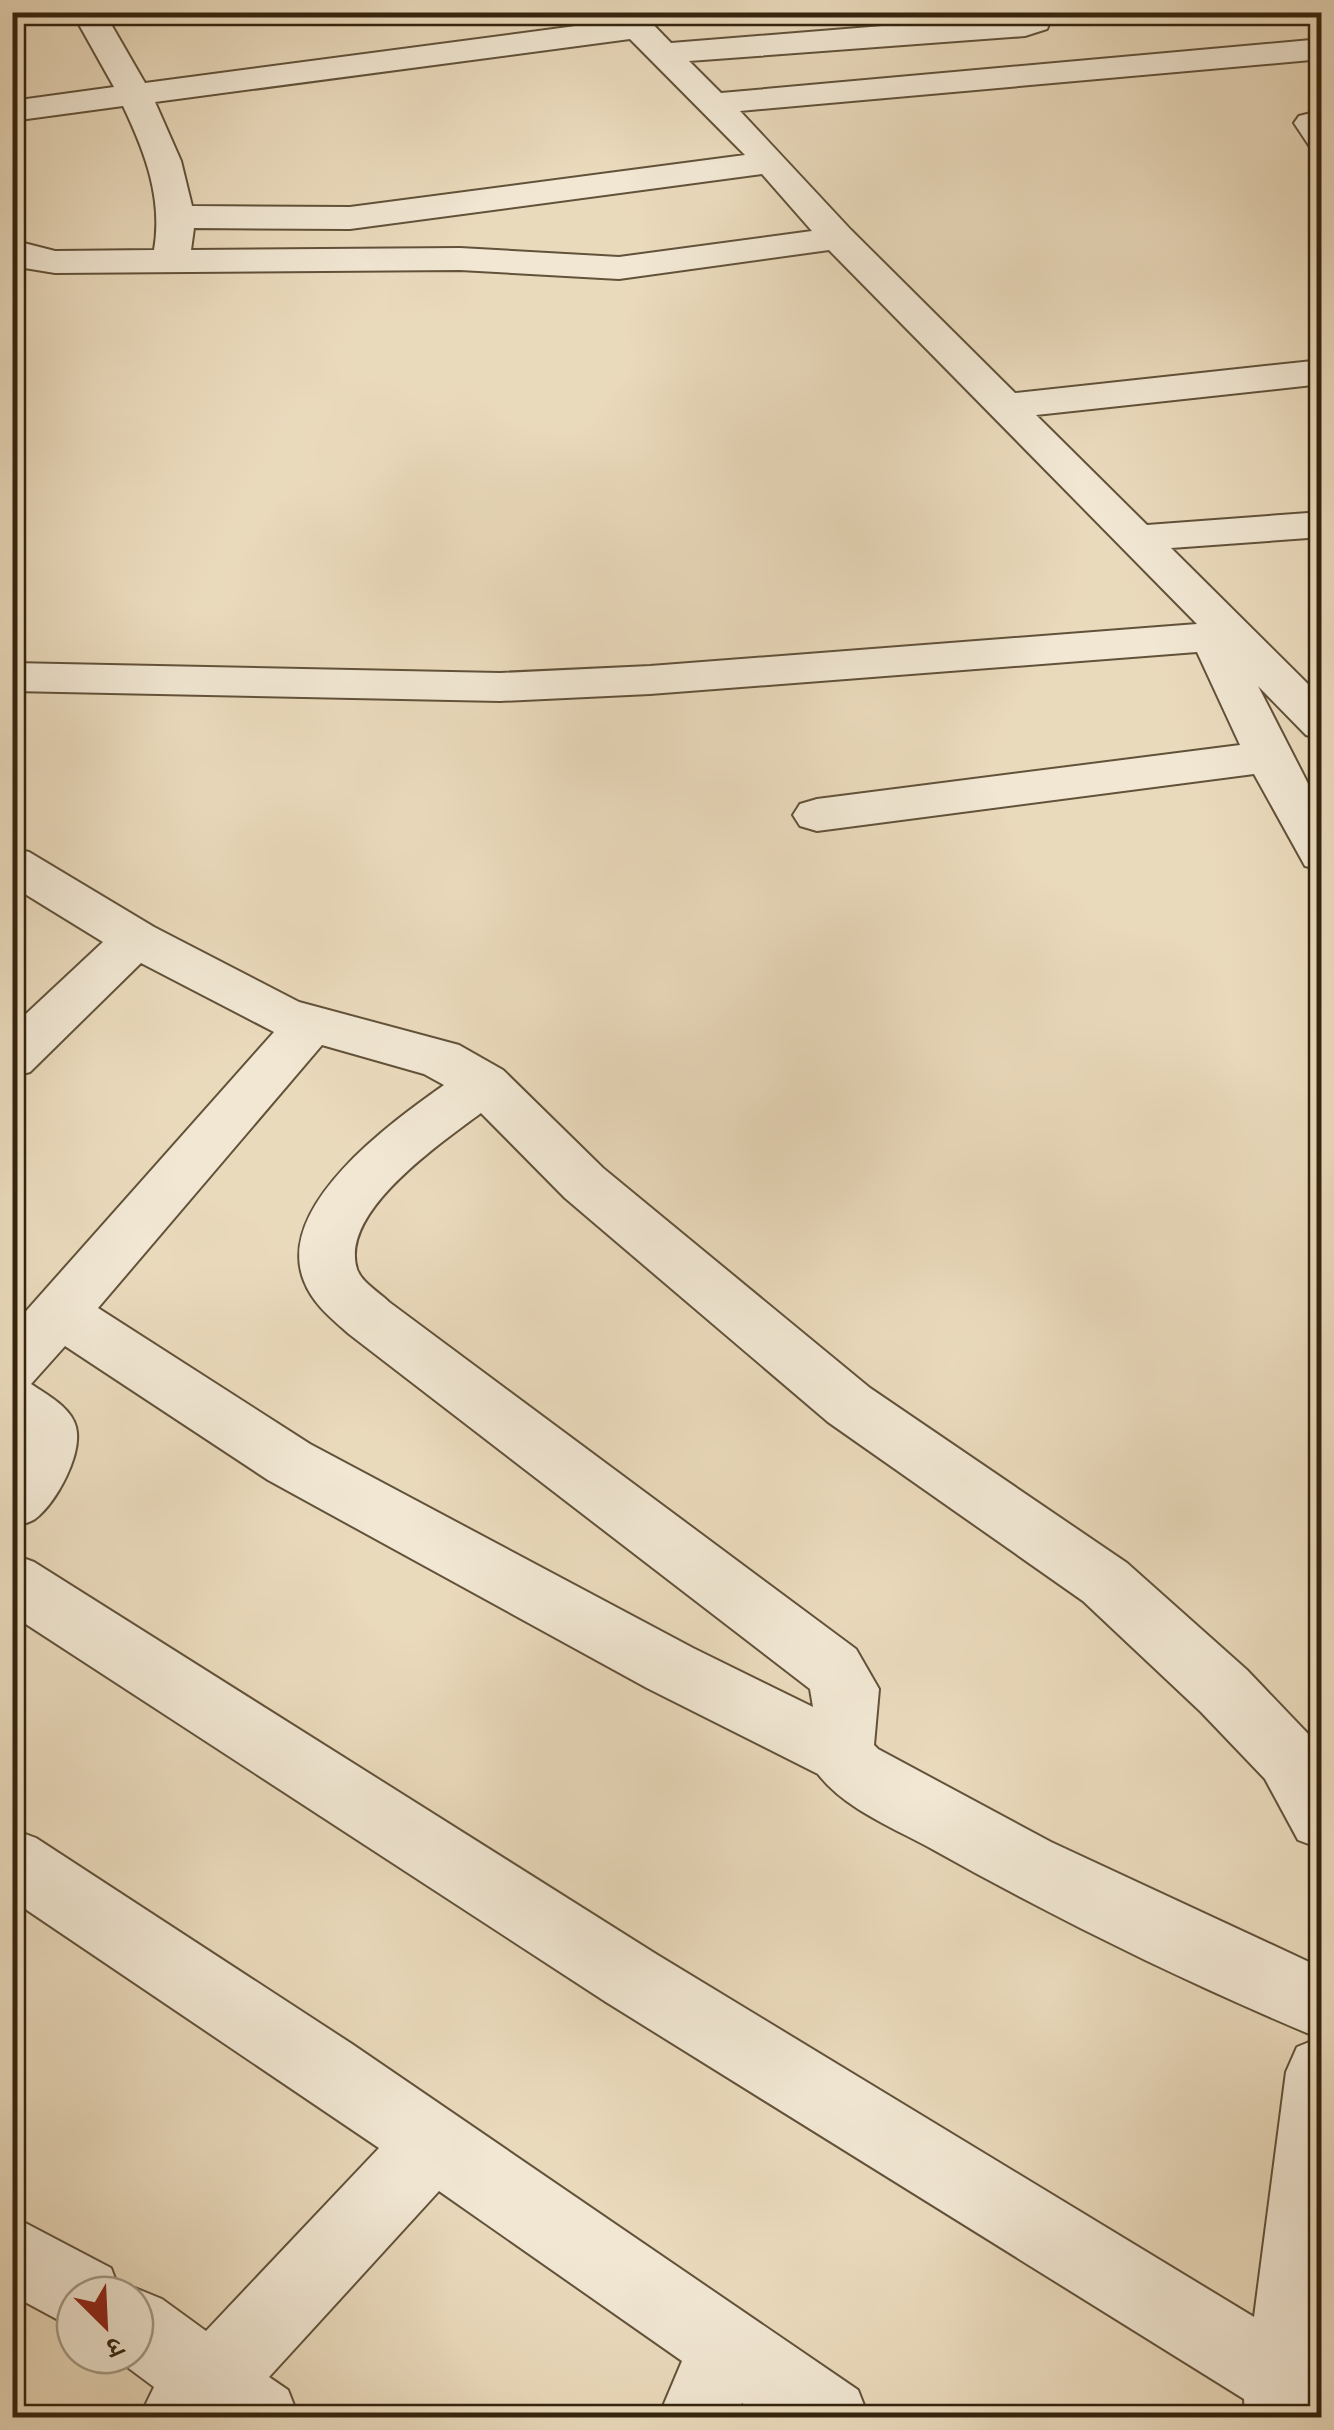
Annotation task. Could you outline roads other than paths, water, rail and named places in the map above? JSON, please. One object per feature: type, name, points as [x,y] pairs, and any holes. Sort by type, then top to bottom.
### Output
[{"type":"street","points":[[88,12],[134,95],[168,177],[177,217],[171,260]]},
{"type":"street","points":[[12,111],[640,31],[888,24],[1025,26],[1036,22],[1038,12]]},
{"type":"street","points":[[640,31],[771,162],[838,238],[1322,726]]},
{"type":"street","points":[[710,104],[1322,49]]},
{"type":"street","points":[[177,217],[350,218],[771,162]]},
{"type":"street","points":[[12,251],[30,260],[55,262],[460,259],[619,268],[838,238]]},
{"type":"street","points":[[1008,406],[1322,372]]},
{"type":"street","points":[[1137,538],[1322,524]]},
{"type":"street","points":[[1189,594],[1268,756],[1322,854]]},
{"type":"street","points":[[12,677],[500,686],[650,680],[1212,638]]},
{"type":"street","points":[[817,814],[1268,756]]},
{"type":"street","points":[[12,864],[136,938],[283,1016],[391,1042],[441,1060],[484,1084],[584,1183],[849,1406],[1105,1582],[1224,1690],[1288,1758],[1322,1818]]},
{"type":"street","points":[[12,1058],[136,938]]},
{"type":"street","points":[[12,1367],[311,1024]]},
{"type":"street","points":[[484,1084],[408,1138],[354,1194],[328,1232],[325,1259],[332,1282],[370,1318],[833,1669],[848,1688],[841,1753]]},
{"type":"street","points":[[60,1312],[289,1462],[670,1668],[841,1753],[855,1770],[1024,1865],[1148,1927],[1322,2004]]},
{"type":"street","points":[[12,1402],[47,1428],[48,1452],[32,1480],[12,1502]]},
{"type":"street","points":[[12,1581],[1282,2399],[1322,2072]]},
{"type":"street","points":[[12,1861],[433,2144],[830,2418]]},
{"type":"street","points":[[155,2346],[216,2406],[433,2144]]},
{"type":"street","points":[[12,2252],[55,2278]]},
{"type":"street","points":[[697,2418],[727,2348]]}]
